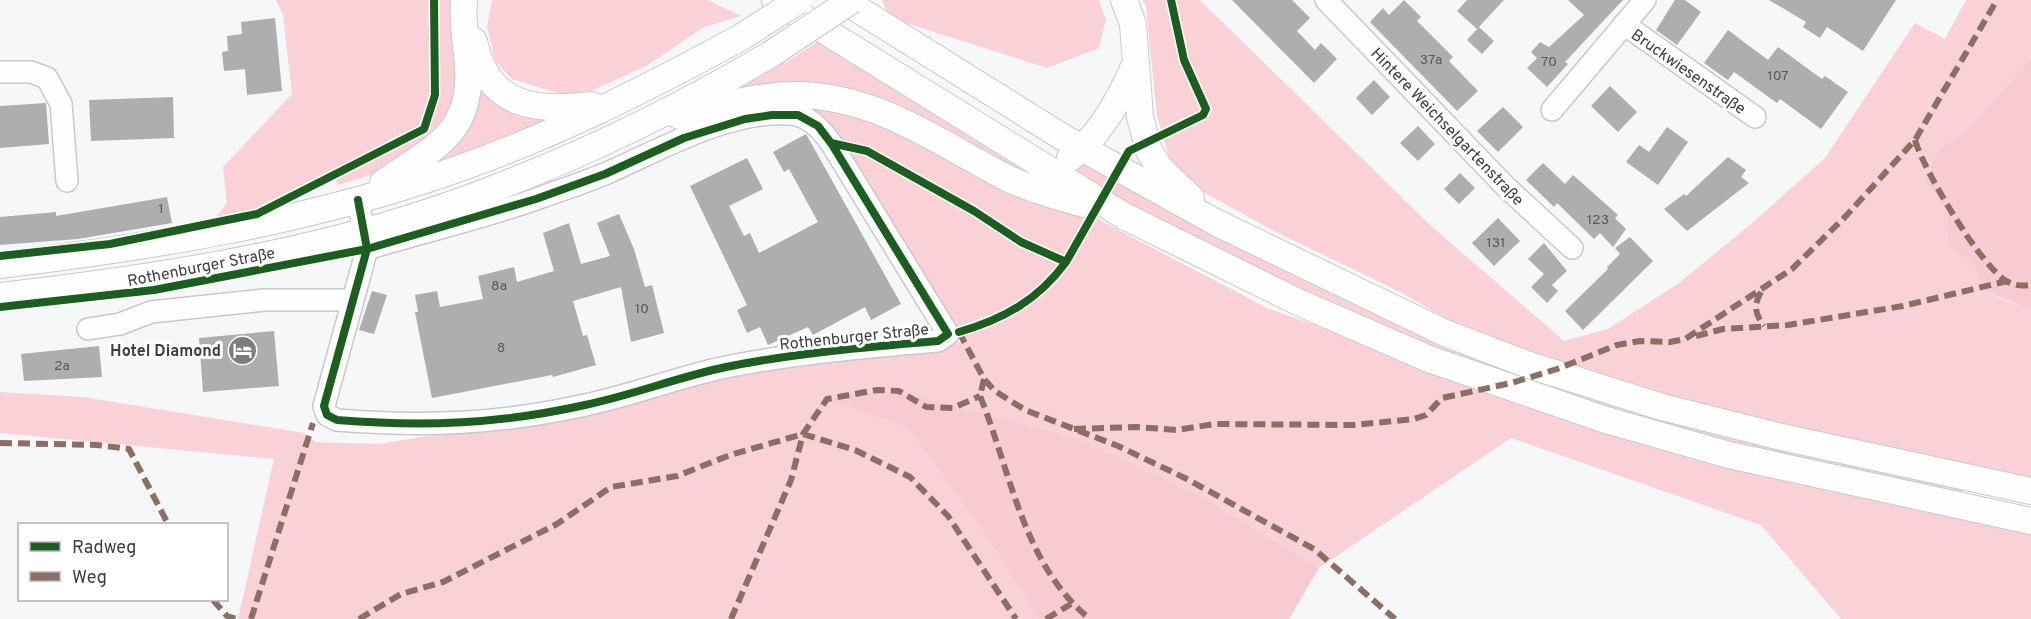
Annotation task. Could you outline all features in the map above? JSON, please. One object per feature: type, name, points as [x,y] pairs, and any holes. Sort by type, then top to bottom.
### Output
[{"type":"main road","points":[[358,200],[432,152],[456,127],[463,113],[468,81],[463,32],[464,0]]},
{"type":"main road","points":[[474,0],[472,19],[477,52],[489,79],[501,91],[528,105],[544,109],[616,102]]},
{"type":"main road","points":[[774,0],[1124,216],[1360,330],[1429,359],[1606,420],[1795,471],[2031,521]]},
{"type":"main road","name":"Rothenburger Straße","points":[[0,265],[129,250],[270,221],[358,200],[477,162],[539,138],[616,102],[743,36],[799,0]]},
{"type":"main road","points":[[843,0],[1083,148],[1217,223],[1445,333],[1624,396],[1777,436],[2031,491]]},
{"type":"main road","name":"Rothenburger Straße","points":[[0,296],[129,281],[366,239],[490,190],[647,123],[771,54],[852,0]]},
{"type":"main road","points":[[1124,0],[1133,24],[1140,117],[1149,151],[1160,168],[1217,223]]},
{"type":"main road","points":[[1052,172],[1083,148],[1124,89],[1135,63]]},
{"type":"main road","points":[[647,123],[774,96],[798,95],[854,104],[909,123],[1023,185],[1124,216]]},
{"type":"street","name":"Hintere Weichselgartenstraße","points":[[1326,0],[1504,186],[1572,248]]},
{"type":"street","name":"Bruckwiesenstraße","points":[[1552,110],[1645,0]]},
{"type":"street","name":"Bruckwiesenstraße","points":[[1624,24],[1755,117]]},
{"type":"street","points":[[0,72],[31,72],[47,78],[61,104],[67,182]]},
{"type":"street","name":"Rothenburger Straße","points":[[358,200],[366,239],[324,406],[327,415],[337,420],[399,425],[472,424],[597,403],[734,366],[823,351],[938,341],[948,334],[831,143],[818,126],[798,115],[772,115],[718,126],[684,138],[605,174],[536,199],[366,239]]},
{"type":"street","points":[[88,329],[120,324],[151,312],[264,300],[352,300]]},
{"type":"shaded area","points":[[276,0],[460,0],[456,112],[399,167],[338,185],[333,169],[258,209],[214,219],[227,203],[223,167],[292,94],[283,15]]},
{"type":"shaded area","points":[[492,0],[708,0],[741,16],[704,27],[648,65],[593,90],[564,95],[512,79],[495,61],[487,27]]},
{"type":"shaded area","points":[[882,0],[1099,0],[1106,19],[1099,48],[1047,68],[903,22],[887,11]]},
{"type":"shaded area","points":[[1142,0],[1200,0],[1430,225],[1564,341],[1608,329],[1679,283],[1751,224],[1825,158],[1915,23],[1945,39],[1966,0],[2031,0],[2031,59],[1965,132],[1936,152],[1926,182],[1946,209],[1948,244],[1973,262],[1988,293],[2031,310],[2031,480],[1875,448],[1616,383],[1461,327],[1400,292],[1272,230],[1202,191],[1172,166],[1157,116],[1146,6]]},
{"type":"shaded area","points":[[817,42],[1039,178],[914,118],[714,98],[782,61],[785,63]]},
{"type":"shaded area","points":[[2031,59],[2031,310],[1988,292],[1980,284],[1974,265],[1948,244],[1946,209],[1926,182],[1936,152],[1965,132]]},
{"type":"shaded area","points":[[476,86],[551,118],[433,165]]},
{"type":"shaded area","points":[[814,103],[832,105],[1088,214],[1269,309],[1369,344],[2031,530],[2031,619],[1841,619],[1761,525],[1511,438],[1319,568],[1209,501],[855,393],[828,399],[908,428],[982,530],[1039,619],[238,619],[274,459],[0,433],[0,392],[83,397],[304,433],[316,442],[379,444],[481,427],[850,355],[962,342],[824,120],[810,112]]},
{"type":"shaded area","points":[[1079,160],[1289,271],[1381,316],[1964,487],[1961,497],[1624,417],[1374,326],[1210,247],[1077,176],[1072,163]]},
{"type":"shaded area","points":[[854,393],[905,394],[1079,439],[1209,501],[1319,568],[1289,619],[1039,619],[982,530],[908,428],[827,399]]},
{"type":"building","points":[[1232,0],[1292,0],[1310,18],[1297,31],[1315,50],[1321,43],[1337,59],[1314,83]]},
{"type":"building","points":[[1404,0],[1421,17],[1417,21],[1453,57],[1449,61],[1478,91],[1457,111],[1370,22],[1383,8],[1389,15]]},
{"type":"building","points":[[1467,0],[1504,0],[1477,29],[1457,11]]},
{"type":"building","points":[[1568,0],[1623,0],[1565,62],[1568,64],[1547,87],[1527,68],[1537,58],[1531,52],[1540,42],[1549,47],[1584,15]]},
{"type":"building","points":[[1675,0],[1685,0],[1701,12],[1677,45],[1656,30]]},
{"type":"building","points":[[1769,0],[1896,0],[1863,51],[1827,27],[1820,38],[1803,27],[1806,22]]},
{"type":"building","points":[[275,18],[282,91],[247,95],[245,69],[224,71],[222,52],[228,51],[227,36],[242,34],[241,22]]},
{"type":"building","points":[[1479,27],[1494,41],[1482,54],[1467,40]]},
{"type":"building","points":[[1728,30],[1768,60],[1778,47],[1822,79],[1825,76],[1848,92],[1821,129],[1780,99],[1777,103],[1734,72],[1728,80],[1704,63]]},
{"type":"building","points":[[1374,80],[1390,97],[1372,115],[1356,98]]},
{"type":"building","points":[[1610,86],[1637,112],[1618,132],[1591,106]]},
{"type":"building","points":[[173,97],[174,138],[91,141],[89,100]]},
{"type":"building","points":[[46,103],[49,144],[0,148],[0,106]]},
{"type":"building","points":[[1503,107],[1523,127],[1498,152],[1477,131]]},
{"type":"building","points":[[1418,126],[1435,144],[1418,161],[1400,143]]},
{"type":"building","points":[[1667,127],[1688,142],[1658,185],[1626,162],[1639,145],[1649,152]]},
{"type":"building","points":[[806,134],[901,304],[871,320],[865,307],[813,335],[808,327],[768,345],[760,327],[747,333],[737,310],[747,305],[690,186],[747,158],[763,189],[729,206],[744,236],[750,233],[759,253],[818,222],[789,169],[784,172],[773,152]]},
{"type":"building","points":[[1728,157],[1746,170],[1741,177],[1749,183],[1687,231],[1664,209],[1684,194],[1686,196]]},
{"type":"building","points":[[1543,163],[1565,184],[1573,175],[1618,215],[1615,218],[1626,229],[1613,247],[1600,233],[1594,239],[1557,203],[1554,207],[1526,180]]},
{"type":"building","points":[[1460,173],[1475,188],[1459,204],[1444,189]]},
{"type":"building","points":[[167,197],[172,223],[78,239],[0,245],[0,217],[56,212],[56,216]]},
{"type":"building","points":[[619,214],[634,249],[645,287],[652,285],[664,333],[631,342],[621,287],[573,301],[583,336],[587,335],[596,365],[553,377],[552,375],[432,398],[415,312],[418,312],[415,295],[437,291],[440,307],[483,299],[478,276],[514,267],[517,282],[554,271],[543,233],[569,223],[581,264],[610,256],[597,223]]},
{"type":"building","points":[[1498,218],[1520,241],[1494,266],[1472,243]]},
{"type":"building","points":[[1630,237],[1653,261],[1583,330],[1565,311],[1608,269],[1607,267],[1620,254],[1615,248]]},
{"type":"building","points":[[1544,243],[1567,271],[1552,285],[1558,291],[1547,303],[1531,287],[1544,274],[1528,259]]},
{"type":"building","points":[[372,291],[387,295],[374,334],[359,330]]},
{"type":"building","points":[[274,331],[279,386],[203,392],[199,338]]},
{"type":"building","points":[[99,346],[102,377],[24,381],[21,354]]},
{"type":"marked path","points":[[1074,429],[1136,427],[1177,430],[1214,424],[1354,425],[1414,419],[1426,415],[1442,398],[1511,383],[1557,369],[1617,345],[1640,341],[1670,342],[1685,339],[1792,269],[1845,217],[1915,140],[1997,0]]},
{"type":"marked path","points":[[1915,140],[1941,194],[1969,239],[1984,258],[2008,282],[2031,285]]},
{"type":"marked path","points":[[1696,336],[1723,329],[1788,325],[1903,306],[2007,281]]},
{"type":"marked path","points":[[1761,292],[1756,310],[1764,326]]},
{"type":"marked path","points":[[959,332],[984,379],[995,391],[1025,410],[1118,446],[1187,479],[1314,549],[1395,619]]},
{"type":"marked path","points":[[984,379],[980,396],[1034,545],[1049,572],[1067,597],[1090,619]]},
{"type":"marked path","points":[[731,619],[791,480],[803,434],[827,399],[877,390],[899,391],[926,407],[953,408],[980,396]]},
{"type":"marked path","points":[[251,619],[313,423]]},
{"type":"marked path","points":[[359,619],[401,594],[443,582],[557,524],[611,487],[677,476],[730,455],[803,434],[855,450],[910,477],[948,516],[1016,619]]},
{"type":"marked path","points":[[0,443],[97,445],[129,449],[167,523]]},
{"type":"marked path","points":[[214,601],[227,616],[237,619]]},
{"type":"marked path","points":[[1046,619],[1071,604]]},
{"type":"cycle path","points":[[0,256],[110,244],[257,214],[424,129],[435,95],[434,0]]},
{"type":"cycle path","points":[[831,143],[867,151],[974,211],[1021,242],[1066,262],[1129,151],[1203,115],[1206,109],[1184,60],[1171,0]]},
{"type":"cycle path","points":[[0,307],[154,290],[367,249],[536,199],[605,174],[684,138],[745,119],[772,115],[798,115],[818,126],[831,143],[948,334],[938,341],[805,354],[726,367],[603,401],[523,416],[431,423],[337,420],[327,415],[324,406],[367,249],[358,200]]},
{"type":"cycle path","points":[[959,332],[991,321],[1019,306],[1044,287],[1066,262]]},
{"type":"place","name":"Hotel Diamond","points":[[242,350]]}]
